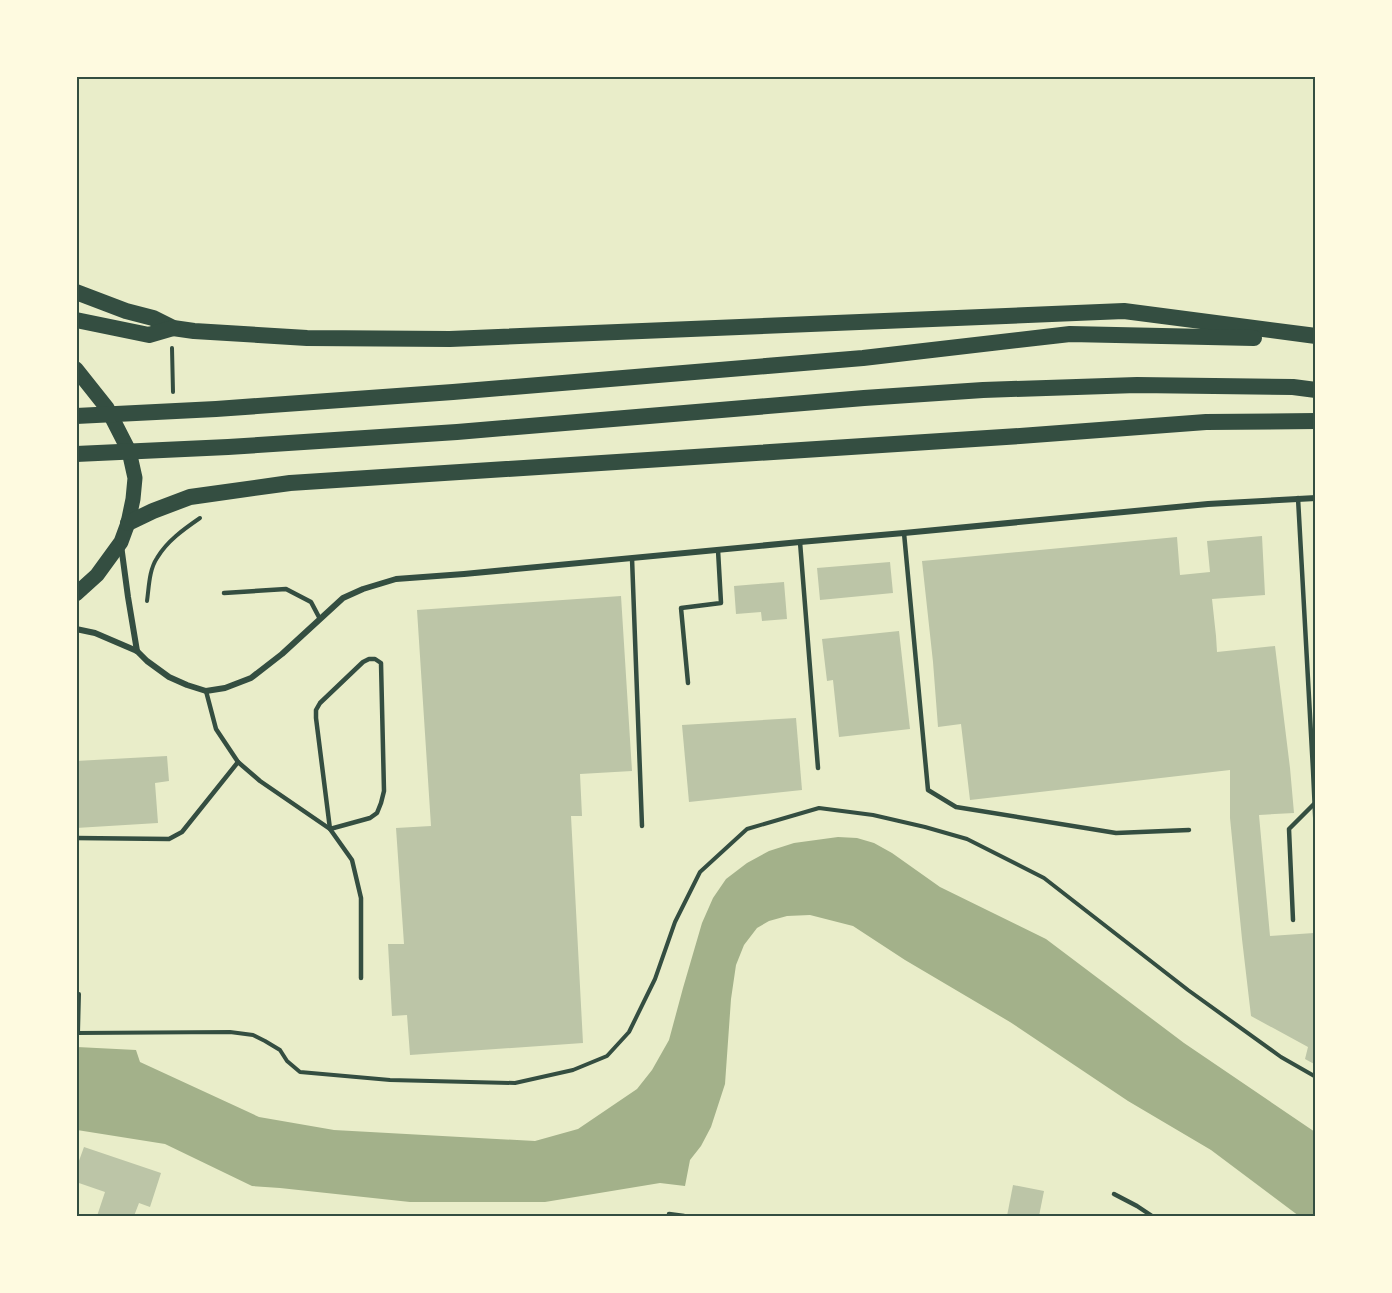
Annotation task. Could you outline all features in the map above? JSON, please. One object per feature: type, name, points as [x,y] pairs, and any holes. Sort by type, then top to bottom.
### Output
[{"type":"highway","points":[[76,292],[126,311],[153,318],[173,328],[307,338],[450,339],[1124,311],[1316,338]]},
{"type":"highway","points":[[76,320],[149,335],[173,328]]},
{"type":"highway","points":[[76,416],[216,409],[453,392],[863,358],[1070,334],[1316,338]]},
{"type":"highway","points":[[76,454],[457,432],[983,390],[1137,384],[1293,387],[1316,390]]},
{"type":"highway","points":[[128,523],[190,497],[290,483],[1206,422],[1316,422]]},
{"type":"main road","points":[[76,369],[107,408],[129,451],[135,478],[128,523],[121,542],[97,575],[76,594]]},
{"type":"street","points":[[76,628],[111,639],[137,651],[169,677],[187,686],[206,691],[225,688],[251,678],[282,654],[343,598],[363,588],[396,579],[1208,504],[1316,498]]},
{"type":"street","points":[[121,542],[137,651]]},
{"type":"lane","points":[[1298,498],[1316,834]]},
{"type":"lane","points":[[904,533],[928,790],[956,807],[1116,834],[1189,830]]},
{"type":"lane","points":[[800,542],[818,768]]},
{"type":"lane","points":[[688,683],[681,608],[721,603],[718,550]]},
{"type":"lane","points":[[632,558],[642,826]]},
{"type":"lane","points":[[224,593],[286,589],[310,602],[320,619]]},
{"type":"lane","points":[[375,659],[381,663],[384,791],[381,803],[377,813],[370,818],[330,828],[316,710],[320,703],[363,662],[375,659]]},
{"type":"lane","points":[[206,691],[216,729],[238,762],[260,781],[330,828],[352,860],[361,898],[361,978]]},
{"type":"lane","points":[[76,838],[169,839],[182,832],[238,762]]},
{"type":"lane","points":[[1293,920],[1289,829],[1314,804]]},
{"type":"lane","points":[[1114,1194],[1152,1216]]},
{"type":"lane","points":[[669,1216],[669,1214],[684,1216]]},
{"type":"path","points":[[172,347],[172,363]]},
{"type":"path","points":[[146,607],[156,559],[178,534],[202,517]]},
{"type":"path","points":[[79,994],[77,1033],[230,1032],[254,1035],[280,1050],[287,1061],[300,1072],[390,1080],[515,1083],[573,1070],[606,1056],[629,1032],[655,979],[675,922],[700,872],[747,829],[819,808],[873,815],[966,839],[1044,878],[1188,990],[1281,1058],[1316,1077]]},
{"type":"shaded area","points":[[838,837],[857,838],[874,843],[940,887],[1046,939],[1184,1043],[1315,1132],[1315,1216],[1299,1216],[1211,1150],[1128,1101],[1010,1022],[905,960],[853,926],[810,915],[787,916],[769,921],[757,928],[744,945],[736,965],[731,999],[725,1084],[711,1127],[690,1160],[685,1186],[660,1183],[545,1202],[410,1202],[252,1186],[165,1144],[77,1130],[77,1047],[136,1050],[140,1062],[259,1117],[334,1130],[535,1141],[578,1129],[637,1089],[652,1070],[669,1040],[702,923],[713,898],[726,879],[747,863],[769,851],[794,843]]},
{"type":"building","points":[[1262,536],[1265,595],[1212,599],[1217,652],[1275,646],[1294,813],[1259,815],[1270,936],[1314,933],[1316,1065],[1305,1059],[1308,1047],[1251,1016],[1230,818],[1230,770],[970,800],[961,724],[938,727],[922,561],[1177,537],[1180,575],[1210,572],[1207,541]]},
{"type":"building","points":[[890,562],[893,593],[820,600],[817,568]]},
{"type":"building","points":[[784,582],[787,619],[762,621],[761,612],[736,614],[734,586]]},
{"type":"building","points":[[621,596],[632,771],[580,774],[582,816],[571,816],[583,1043],[410,1055],[407,1015],[392,1016],[388,944],[404,944],[396,828],[431,826],[417,610]]},
{"type":"building","points":[[899,631],[910,729],[839,737],[833,680],[827,681],[822,639]]},
{"type":"building","points":[[796,718],[802,790],[689,802],[682,725]]},
{"type":"building","points":[[167,756],[169,781],[155,783],[158,823],[76,828],[76,761]]},
{"type":"building","points":[[84,1147],[161,1173],[150,1207],[139,1203],[134,1216],[97,1216],[105,1192],[76,1182],[76,1169]]},
{"type":"building","points":[[1013,1185],[1044,1191],[1039,1216],[1007,1216]]}]
